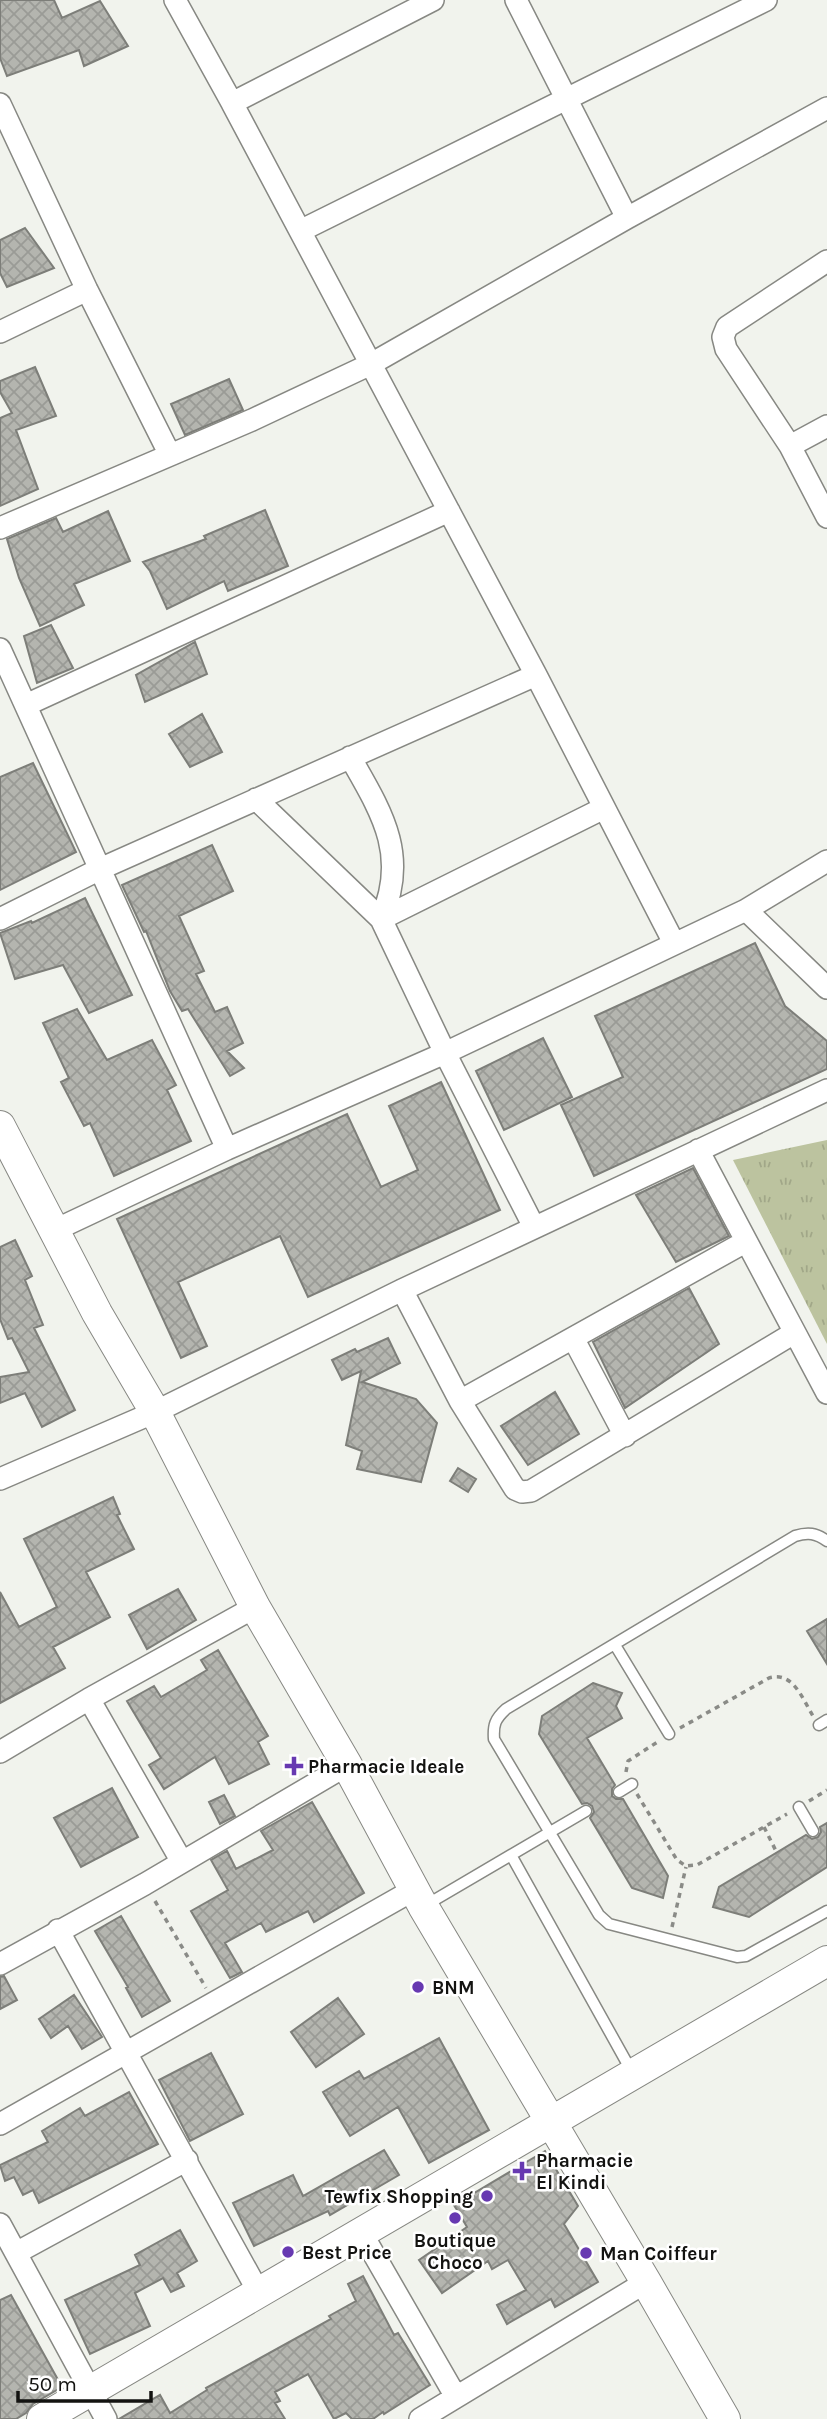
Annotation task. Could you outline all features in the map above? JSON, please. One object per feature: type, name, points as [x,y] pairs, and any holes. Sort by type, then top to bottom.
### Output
[{"type":"street","points":[[175,0],[372,363],[674,943]]},
{"type":"street","points":[[232,103],[433,0]]},
{"type":"street","points":[[516,0],[627,218]]},
{"type":"street","points":[[300,231],[766,0]]},
{"type":"street","points":[[0,104],[87,290],[170,453]]},
{"type":"street","points":[[0,528],[252,420],[372,363],[827,108]]},
{"type":"street","points":[[827,261],[727,327],[723,337],[726,349],[790,446],[827,517]]},
{"type":"street","points":[[0,332],[87,290]]},
{"type":"street","points":[[790,446],[827,426]]},
{"type":"street","points":[[26,705],[449,511]]},
{"type":"street","points":[[0,649],[227,1149]]},
{"type":"street","points":[[0,919],[100,869],[536,675]]},
{"type":"street","points":[[350,757],[376,802],[389,836],[394,864],[393,884],[381,919]]},
{"type":"street","points":[[256,799],[381,919],[445,1053],[534,1227]]},
{"type":"street","points":[[381,919],[604,808]]},
{"type":"street","points":[[55,1230],[227,1149],[445,1053],[746,909],[827,862]]},
{"type":"street","points":[[746,909],[827,988]]},
{"type":"street","points":[[0,1479],[155,1412],[402,1290],[827,1090]]},
{"type":"street","points":[[0,1126],[97,1313],[155,1412],[255,1607],[347,1765],[419,1898],[725,2419]]},
{"type":"street","points":[[698,1150],[827,1393]]},
{"type":"street","points":[[460,1402],[745,1242]]},
{"type":"street","points":[[402,1290],[460,1402],[515,1489],[522,1492],[531,1491],[794,1333]]},
{"type":"street","points":[[573,1338],[625,1436]]},
{"type":"street","points":[[0,1752],[255,1607]]},
{"type":"street","points":[[89,1699],[182,1862]]},
{"type":"street","points":[[0,1964],[145,1884],[347,1765]]},
{"type":"street","points":[[0,2124],[214,2003],[419,1898]]},
{"type":"street","points":[[58,1930],[258,2291]]},
{"type":"street","points":[[42,2419],[827,1961]]},
{"type":"street","points":[[16,2253],[187,2160]]},
{"type":"street","points":[[0,2224],[106,2419]]},
{"type":"street","points":[[361,2232],[456,2397]]},
{"type":"street","points":[[420,2419],[646,2282]]},
{"type":"lane","points":[[827,1541],[818,1535],[807,1533],[795,1536],[506,1709],[497,1717],[493,1726],[494,1739],[604,1920],[618,1927],[737,1957],[746,1956],[827,1911]]},
{"type":"lane","points":[[615,1645],[669,1734]]},
{"type":"lane","points":[[619,1792],[632,1784]]},
{"type":"lane","points":[[799,1807],[813,1831]]},
{"type":"lane","points":[[419,1898],[511,1855],[586,1811]]},
{"type":"lane","points":[[511,1855],[633,2074]]},
{"type":"path","points":[[777,1853],[764,1827],[697,1865],[687,1866],[677,1860],[625,1769],[628,1761],[669,1734],[779,1675],[788,1678],[823,1723]]},
{"type":"path","points":[[670,1940],[687,1866]]},
{"type":"path","points":[[145,1884],[214,2003]]},
{"type":"green space","points":[[827,1140],[827,1344],[733,1160]]},
{"type":"building","points":[[0,0],[54,0],[62,18],[100,1],[128,46],[84,66],[79,50],[7,76],[0,58]]},
{"type":"building","points":[[25,228],[54,268],[7,287],[0,273],[0,240]]},
{"type":"building","points":[[35,367],[56,416],[16,430],[38,489],[0,506],[0,418],[12,413],[0,392],[0,381]]},
{"type":"building","points":[[229,379],[243,410],[185,435],[171,404]]},
{"type":"building","points":[[265,510],[288,566],[228,591],[224,581],[167,609],[150,571],[143,562],[206,539],[204,536]]},
{"type":"building","points":[[108,511],[130,561],[74,584],[84,605],[40,626],[19,578],[7,539],[56,518],[63,532]]},
{"type":"building","points":[[51,625],[73,668],[37,683],[24,636]]},
{"type":"building","points":[[195,642],[207,674],[145,702],[136,675]]},
{"type":"building","points":[[202,714],[222,752],[190,767],[169,734]]},
{"type":"building","points":[[33,763],[76,852],[0,890],[0,777]]},
{"type":"building","points":[[212,845],[233,891],[179,916],[204,971],[196,974],[215,1012],[227,1007],[243,1043],[227,1051],[244,1068],[230,1076],[188,1009],[182,1011],[170,991],[146,931],[144,932],[122,885]]},
{"type":"building","points":[[85,898],[132,995],[89,1013],[63,965],[15,979],[0,933],[31,921],[32,923]]},
{"type":"building","points":[[755,943],[785,1006],[827,1041],[827,1069],[594,1176],[561,1105],[623,1077],[595,1016]]},
{"type":"building","points":[[77,1009],[107,1060],[152,1040],[176,1085],[167,1090],[191,1141],[114,1176],[90,1123],[84,1126],[61,1082],[69,1078],[43,1023]]},
{"type":"building","points":[[543,1038],[572,1097],[504,1130],[476,1071]]},
{"type":"building","points":[[441,1082],[500,1210],[308,1297],[280,1236],[178,1282],[207,1346],[181,1358],[117,1219],[347,1114],[381,1187],[418,1170],[389,1106]]},
{"type":"building","points":[[693,1168],[729,1236],[676,1262],[636,1195]]},
{"type":"building","points":[[15,1240],[32,1276],[25,1280],[43,1325],[34,1328],[75,1410],[42,1427],[25,1393],[0,1403],[0,1377],[29,1372],[12,1338],[8,1339],[0,1319],[0,1247]]},
{"type":"building","points":[[689,1288],[719,1344],[625,1408],[593,1342]]},
{"type":"building","points":[[388,1338],[400,1363],[362,1382],[416,1399],[437,1423],[421,1482],[357,1469],[362,1451],[346,1445],[361,1371],[342,1380],[332,1360]]},
{"type":"building","points":[[555,1392],[579,1434],[528,1465],[501,1426]]},
{"type":"building","points":[[458,1468],[476,1479],[468,1492],[450,1481]]},
{"type":"building","points":[[113,1497],[120,1514],[117,1515],[134,1549],[86,1572],[110,1617],[53,1647],[65,1668],[0,1703],[0,1592],[19,1627],[57,1607],[24,1539]]},
{"type":"building","points":[[178,1589],[196,1620],[147,1649],[129,1615]]},
{"type":"building","points":[[827,1619],[827,1664],[807,1631]]},
{"type":"building","points":[[218,1650],[268,1736],[258,1742],[269,1764],[229,1784],[215,1757],[164,1789],[149,1765],[161,1758],[127,1701],[154,1686],[161,1697],[207,1670],[201,1660]]},
{"type":"building","points":[[593,1683],[622,1693],[616,1706],[622,1718],[587,1738],[615,1785],[612,1796],[623,1799],[668,1876],[663,1898],[632,1888],[590,1818],[594,1812],[592,1806],[582,1804],[539,1734],[542,1716]]},
{"type":"building","points":[[112,1788],[138,1837],[81,1867],[54,1818]]},
{"type":"building","points":[[224,1795],[235,1816],[220,1824],[209,1802]]},
{"type":"building","points":[[312,1802],[364,1893],[314,1922],[308,1911],[266,1932],[261,1923],[225,1943],[242,1972],[230,1978],[191,1911],[228,1890],[211,1860],[227,1851],[236,1869],[273,1850],[261,1831]]},
{"type":"building","points":[[827,1823],[827,1867],[749,1917],[713,1907],[719,1887],[806,1835],[812,1839],[818,1837],[820,1827]]},
{"type":"building","points":[[121,1916],[170,2001],[142,2017],[126,1988],[128,1987],[95,1931]]},
{"type":"building","points":[[4,1976],[17,2000],[0,2009],[0,1977]]},
{"type":"building","points":[[74,1995],[102,2037],[82,2049],[68,2026],[51,2038],[39,2019]]},
{"type":"building","points":[[338,1998],[364,2034],[316,2067],[291,2032]]},
{"type":"building","points":[[439,2038],[489,2130],[429,2163],[398,2107],[350,2136],[323,2092],[359,2071],[364,2079]]},
{"type":"building","points":[[211,2053],[243,2114],[190,2141],[159,2080]]},
{"type":"building","points":[[129,2092],[158,2144],[39,2203],[33,2190],[23,2195],[14,2177],[5,2181],[0,2165],[48,2142],[42,2131],[80,2108],[85,2116]]},
{"type":"building","points":[[384,2150],[399,2175],[330,2215],[328,2211],[254,2246],[233,2203],[293,2175],[303,2196]]},
{"type":"building","points":[[545,2151],[578,2206],[564,2224],[598,2282],[555,2307],[551,2299],[507,2324],[497,2305],[526,2290],[508,2260],[492,2269],[488,2261],[442,2293],[419,2260],[467,2227],[454,2205]]},
{"type":"building","points":[[180,2230],[197,2261],[177,2273],[184,2286],[171,2292],[163,2278],[135,2293],[150,2326],[90,2354],[65,2300],[140,2265],[135,2255]]},
{"type":"building","points":[[363,2276],[394,2335],[398,2333],[430,2385],[384,2414],[383,2412],[373,2419],[352,2419],[346,2413],[334,2419],[308,2374],[275,2392],[280,2401],[275,2403],[285,2419],[119,2419],[160,2395],[170,2413],[207,2390],[206,2388],[331,2319],[329,2316],[356,2301],[348,2284]]},
{"type":"building","points":[[11,2295],[62,2387],[33,2404],[26,2413],[16,2419],[0,2419],[0,2300]]},
{"type":"place","name":"Pharmacie Ideale","points":[[294,1766]]},
{"type":"place","name":"BNM","points":[[418,1987]]},
{"type":"place","name":"Pharmacie El Kindi","points":[[522,2171]]},
{"type":"place","name":"Tewfix Shopping","points":[[487,2196]]},
{"type":"place","name":"Boutique Choco","points":[[455,2218]]},
{"type":"place","name":"Best Price","points":[[288,2252]]},
{"type":"place","name":"Man Coiffeur","points":[[586,2253]]}]
